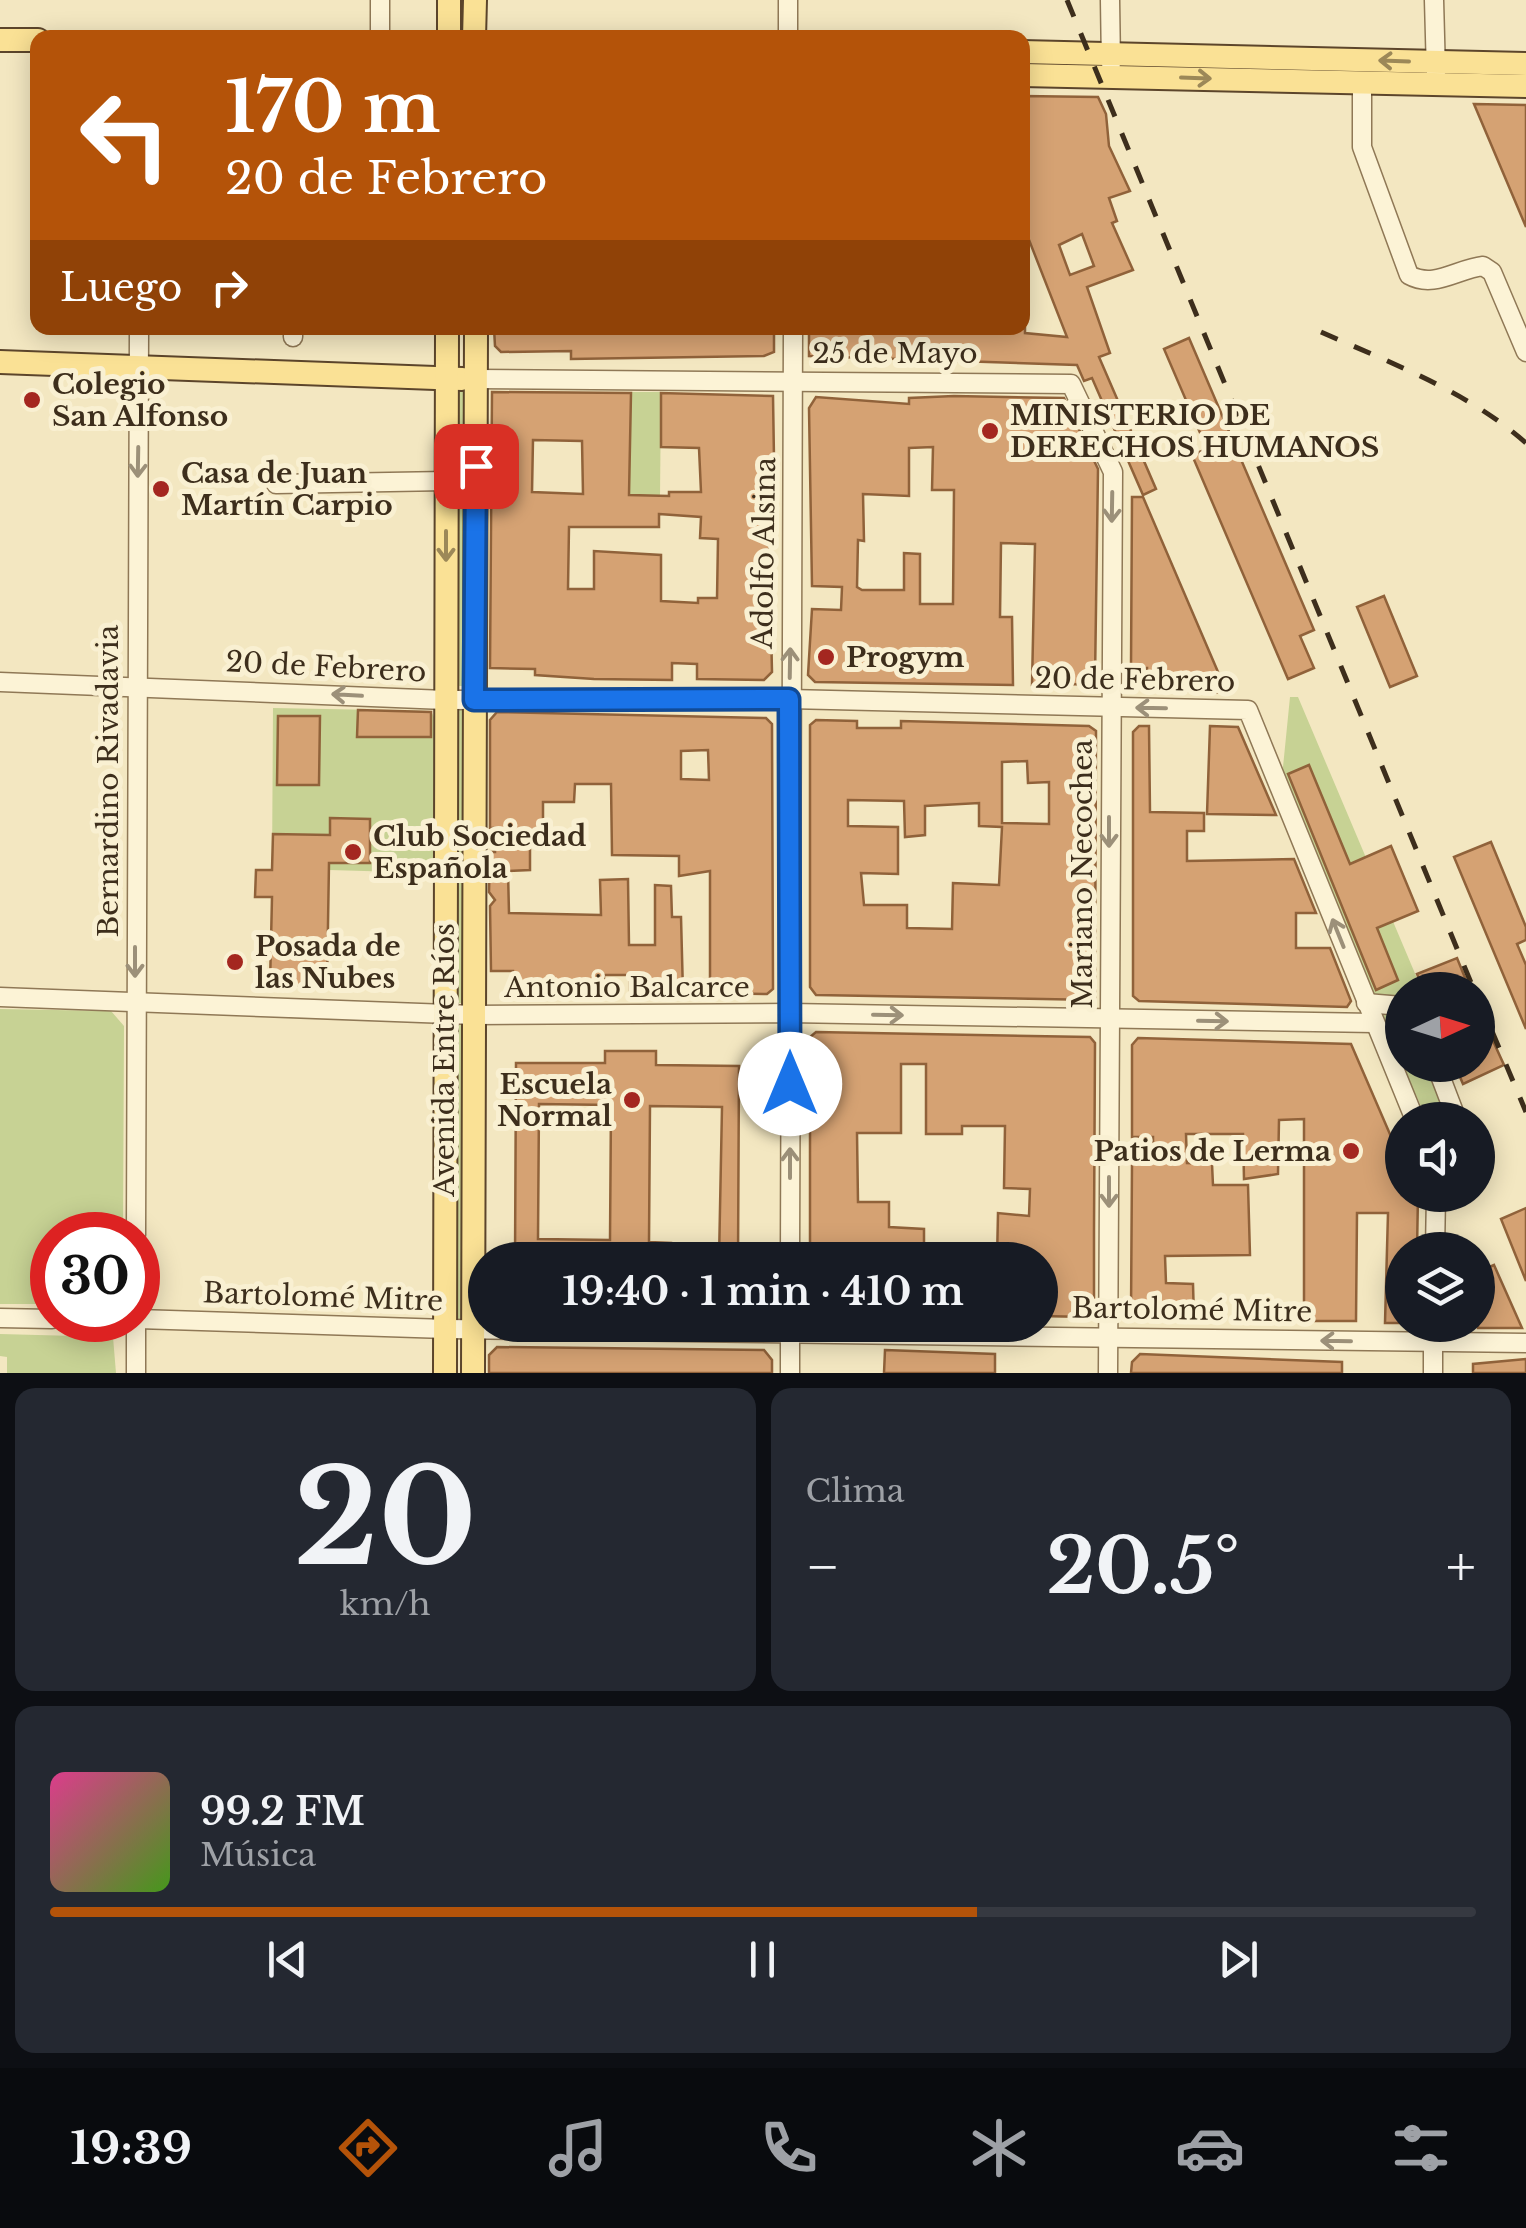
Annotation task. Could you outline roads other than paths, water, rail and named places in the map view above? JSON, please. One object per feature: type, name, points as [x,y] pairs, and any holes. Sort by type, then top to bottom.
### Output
[{"type":"main road","points":[[449,0],[449,30]]},
{"type":"main road","points":[[474,30],[475,0]]},
{"type":"main road","points":[[0,40],[30,40]]},
{"type":"main road","points":[[1030,53],[1110,64],[1362,83],[1526,64]]},
{"type":"main road","points":[[1030,73],[1110,64],[1436,73],[1526,86]]},
{"type":"main road","name":"Avenida Entre Ríos","points":[[446,1373],[448,335]]},
{"type":"main road","name":"Avenida Entre Ríos","points":[[474,1242],[476,335]]},
{"type":"main road","name":"25 de Mayo","points":[[0,362],[476,379]]},
{"type":"main road","name":"Avenida Entre Ríos","points":[[474,1342],[474,1373]]},
{"type":"street","points":[[380,0],[380,30]]},
{"type":"street","points":[[788,0],[788,30]]},
{"type":"street","points":[[1110,0],[1110,64]]},
{"type":"street","points":[[1434,0],[1436,73]]},
{"type":"street","points":[[1362,83],[1362,147],[1409,275],[1432,282],[1483,266],[1492,272],[1526,352]]},
{"type":"street","name":"Bernardino Rivadavia","points":[[136,1212],[139,335]]},
{"type":"street","name":"Adolfo Alsina","points":[[790,1242],[793,335]]},
{"type":"street","name":"25 de Mayo","points":[[476,379],[1071,384]]},
{"type":"street","name":"Mariano Necochea","points":[[1071,384],[1113,472],[1108,1373]]},
{"type":"street","points":[[276,484],[446,481]]},
{"type":"street","name":"20 de Febrero","points":[[0,682],[445,700],[789,699],[1248,710],[1366,1003]]},
{"type":"street","name":"Antonio Balcarce","points":[[0,996],[135,998],[474,1015],[790,1013],[1374,1023]]},
{"type":"street","points":[[1385,1005],[1366,1003],[1407,1102]]},
{"type":"street","points":[[0,1318],[30,1319]]},
{"type":"street","name":"Bartolomé Mitre","points":[[160,1321],[468,1329]]},
{"type":"street","name":"Bartolomé Mitre","points":[[1058,1335],[1385,1334]]},
{"type":"street","name":"Bartolomé Mitre","points":[[1495,1340],[1526,1343]]},
{"type":"street","points":[[136,1373],[137,1342]]},
{"type":"street","points":[[790,1342],[790,1373]]},
{"type":"street","points":[[1433,1342],[1433,1373]]},
{"type":"railway","points":[[1067,0],[1467,972]]},
{"type":"railway","points":[[1321,332],[1454,393],[1526,443]]},
{"type":"railway","points":[[1495,1038],[1526,1112]]},
{"type":"place","name":"Colegio San Alfonso","points":[[32,400]]},
{"type":"place","name":"MINISTERIO DE DERECHOS HUMANOS","points":[[990,431]]},
{"type":"place","name":"Casa de Juan Martín Carpio","points":[[161,489]]},
{"type":"place","name":"Progym","points":[[826,657]]},
{"type":"place","name":"Club Sociedad Española","points":[[353,852]]},
{"type":"place","name":"Posada de las Nubes","points":[[235,962]]},
{"type":"place","name":"Escuela Normal","points":[[632,1100]]},
{"type":"place","name":"Patios de Lerma","points":[[1351,1151]]}]
